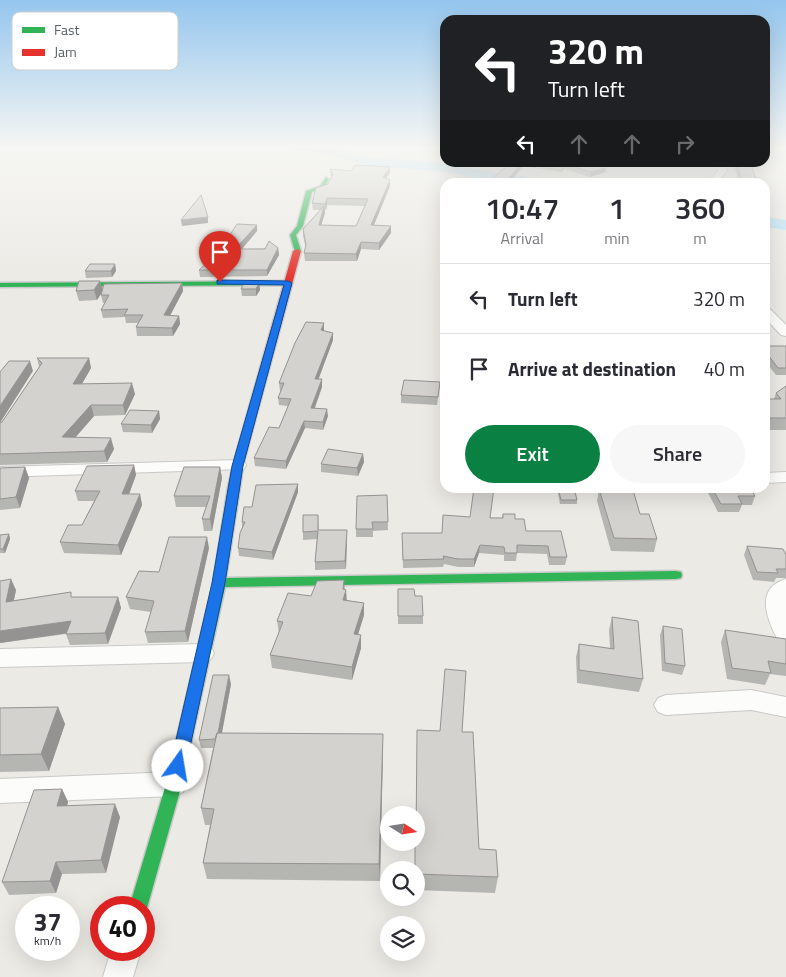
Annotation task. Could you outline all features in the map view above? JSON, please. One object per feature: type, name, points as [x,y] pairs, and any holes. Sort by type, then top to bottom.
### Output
[{"type":"street","points":[[141,896],[174,784],[219,583],[238,466],[297,253],[293,235],[300,226],[309,192]]},
{"type":"street","points":[[0,285],[288,283]]},
{"type":"street","points":[[770,316],[786,332]]},
{"type":"street","points":[[0,472],[238,466]]},
{"type":"street","points":[[770,478],[786,477]]},
{"type":"street","points":[[219,583],[676,575]]},
{"type":"street","points":[[786,586],[776,593],[776,604],[786,634]]},
{"type":"street","points":[[0,658],[203,653]]},
{"type":"street","points":[[666,705],[751,700],[786,707]]},
{"type":"street","points":[[0,791],[174,784]]},
{"type":"street","points":[[118,977],[123,961]]},
{"type":"building","points":[[315,192],[385,192],[371,225],[391,226],[379,243],[361,242],[356,254],[304,253],[306,245],[303,229],[324,206],[319,225],[356,226],[368,199],[327,198],[325,204],[312,203]]},
{"type":"building","points":[[201,195],[208,217],[181,220]]},
{"type":"building","points":[[237,224],[257,225],[235,249],[265,249],[269,241],[278,248],[267,270],[199,270],[218,253]]},
{"type":"building","points":[[90,264],[115,264],[111,271],[85,271]]},
{"type":"building","points":[[79,281],[100,281],[94,290],[76,291]]},
{"type":"building","points":[[182,283],[164,315],[179,316],[172,328],[136,327],[143,315],[124,315],[128,309],[101,310],[109,295],[101,295],[104,284]]},
{"type":"building","points":[[244,283],[259,283],[256,289],[241,289]]},
{"type":"building","points":[[306,322],[324,323],[321,330],[333,333],[315,379],[322,379],[311,408],[327,409],[323,422],[304,421],[286,461],[254,458],[269,427],[279,428],[291,399],[278,398],[284,383],[279,383],[295,343]]},
{"type":"building","points":[[770,346],[786,346],[786,368],[778,368],[770,358]]},
{"type":"building","points":[[37,358],[89,358],[73,384],[132,383],[123,405],[91,405],[62,437],[111,438],[104,451],[0,454],[0,423],[42,363]]},
{"type":"building","points":[[9,361],[30,361],[0,406],[0,372]]},
{"type":"building","points":[[404,380],[440,382],[438,397],[401,395]]},
{"type":"building","points":[[786,386],[786,418],[770,418],[770,399],[781,399],[776,393]]},
{"type":"building","points":[[130,410],[159,411],[151,425],[121,424]]},
{"type":"building","points":[[328,449],[363,454],[357,468],[321,464]]},
{"type":"building","points":[[134,465],[122,494],[140,494],[118,545],[60,542],[68,525],[82,525],[100,491],[75,491],[87,466]]},
{"type":"building","points":[[25,467],[16,497],[0,499],[0,468]]},
{"type":"building","points":[[184,467],[220,467],[210,519],[202,519],[210,496],[174,496]]},
{"type":"building","points":[[298,484],[272,552],[238,548],[240,533],[245,522],[242,522],[244,507],[252,507],[256,485]]},
{"type":"building","points":[[473,493],[493,493],[490,518],[503,518],[503,514],[515,514],[515,519],[524,519],[526,531],[561,531],[567,557],[550,557],[548,546],[517,545],[517,553],[505,553],[504,547],[480,545],[474,559],[458,559],[443,556],[444,559],[403,560],[402,533],[442,533],[443,515],[470,517]]},
{"type":"building","points":[[559,493],[575,493],[577,500],[561,500]]},
{"type":"building","points":[[600,493],[634,493],[640,514],[649,514],[657,539],[614,538]]},
{"type":"building","points":[[715,493],[753,493],[755,496],[738,496],[742,504],[721,504]]},
{"type":"building","points":[[387,495],[388,522],[372,522],[373,529],[356,529],[357,496]]},
{"type":"building","points":[[303,515],[318,515],[318,530],[347,530],[345,561],[315,562],[318,531],[303,532]]},
{"type":"building","points":[[9,534],[3,549],[0,549],[0,535]]},
{"type":"building","points":[[169,537],[207,537],[185,631],[145,632],[154,601],[126,597],[139,571],[159,572]]},
{"type":"building","points":[[747,546],[783,549],[786,555],[786,569],[776,569],[778,573],[757,572]]},
{"type":"building","points":[[11,579],[6,602],[71,592],[71,597],[118,597],[105,633],[66,634],[71,621],[0,631],[0,581]]},
{"type":"building","points":[[344,580],[343,589],[346,590],[343,600],[364,603],[354,634],[361,635],[352,667],[270,655],[283,622],[277,621],[288,593],[311,596],[317,581]]},
{"type":"building","points":[[398,589],[414,589],[415,596],[422,596],[423,616],[398,616]]},
{"type":"building","points":[[612,617],[638,621],[643,679],[579,670],[579,644],[614,649]]},
{"type":"building","points":[[663,626],[682,629],[685,666],[665,663]]},
{"type":"building","points":[[725,630],[786,639],[786,664],[768,661],[771,673],[732,668]]},
{"type":"building","points":[[445,669],[466,671],[462,732],[473,732],[479,849],[496,850],[498,877],[425,874],[425,861],[415,861],[415,851],[425,851],[425,806],[416,806],[417,730],[440,731]]},
{"type":"building","points":[[213,675],[229,675],[218,733],[215,739],[199,740]]},
{"type":"building","points":[[58,707],[41,754],[0,755],[0,708]]},
{"type":"building","points":[[217,733],[383,734],[379,864],[203,863],[214,809],[201,808]]},
{"type":"building","points":[[62,789],[57,806],[115,804],[101,860],[56,862],[50,881],[2,882],[34,790]]},
{"type":"waterway","points":[[770,223],[786,225]]},
{"type":"traffic: fast","points":[[297,251],[293,235],[300,226],[309,192]]},
{"type":"traffic: fast","points":[[0,285],[288,283]]},
{"type":"traffic: fast","points":[[141,896],[174,784],[219,583],[234,487]]},
{"type":"traffic: fast","points":[[219,583],[676,575]]},
{"type":"traffic: jam","points":[[234,487],[238,465],[297,251]]},
{"type":"route","points":[[178,766],[219,583],[238,466],[288,283],[220,282]]}]
